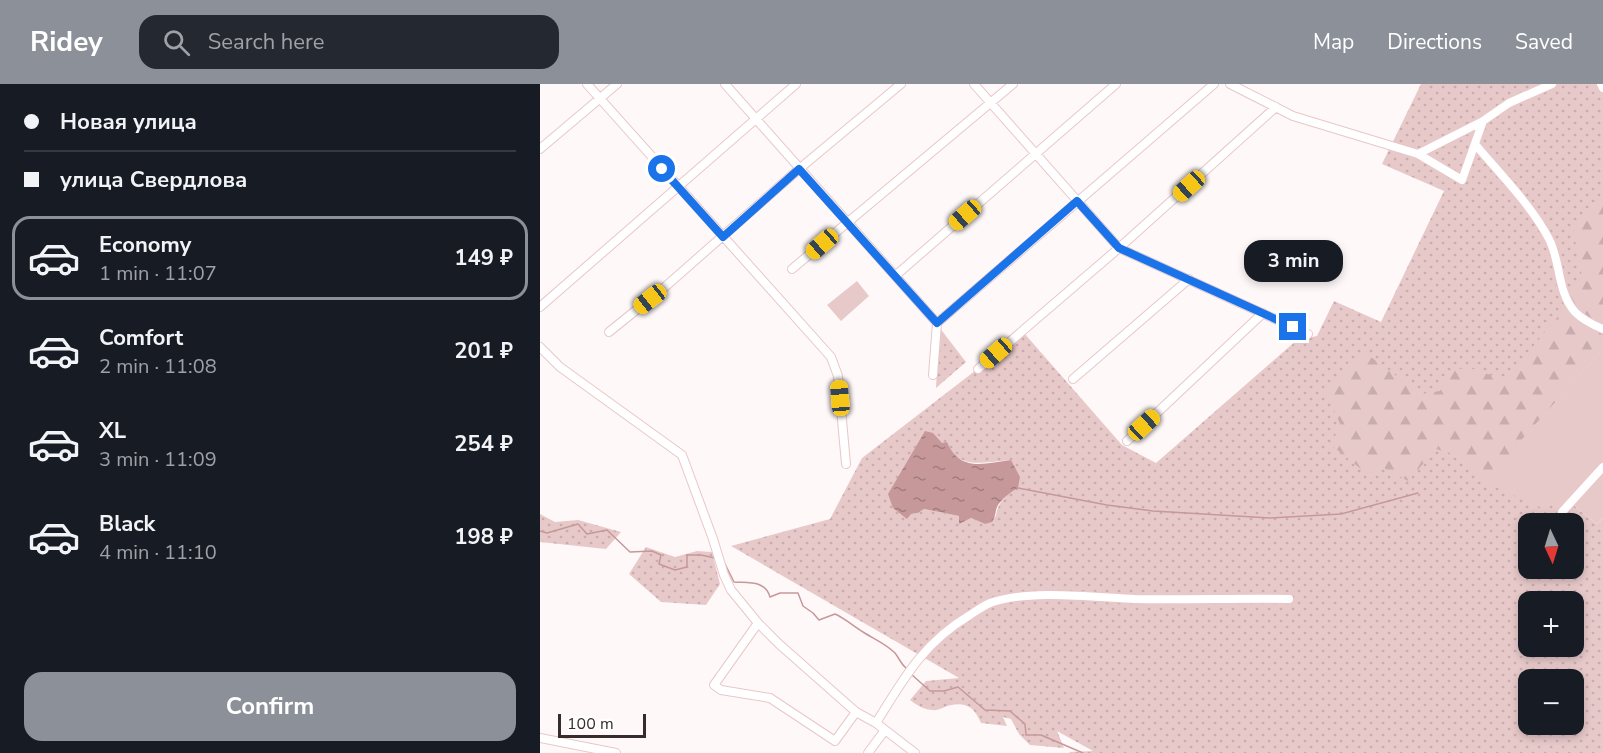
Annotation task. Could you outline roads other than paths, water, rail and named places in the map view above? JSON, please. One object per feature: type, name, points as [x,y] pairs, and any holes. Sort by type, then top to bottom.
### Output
[{"type":"street","points":[[587,84],[831,357],[837,371],[846,464]]},
{"type":"street","points":[[540,149],[617,84]]},
{"type":"street","points":[[726,84],[937,323]]},
{"type":"street","points":[[540,307],[796,84]]},
{"type":"street","points":[[609,332],[902,84]]},
{"type":"street","points":[[974,84],[1119,248],[1308,333]]},
{"type":"street","points":[[792,269],[1013,84]]},
{"type":"street","points":[[895,276],[1116,84]]},
{"type":"street","points":[[933,375],[937,323],[1214,84]]},
{"type":"street","points":[[1230,84],[1293,116],[1418,154],[1462,180],[1483,121]]},
{"type":"street","points":[[1418,154],[1483,121],[1509,103],[1552,84]]},
{"type":"street","points":[[978,369],[1119,248],[1276,107]]},
{"type":"street","points":[[1475,144],[1531,211],[1549,239],[1567,300],[1576,313],[1587,322],[1603,329]]},
{"type":"street","points":[[1073,379],[1189,279]]},
{"type":"street","points":[[1126,441],[1263,313]]},
{"type":"street","points":[[540,347],[560,367],[682,455],[731,590],[758,623],[856,712],[876,723],[915,753]]},
{"type":"street","points":[[1562,512],[1603,467]]},
{"type":"street","points":[[876,723],[920,654],[955,623],[989,604],[1013,598],[1037,596],[1289,599]]},
{"type":"street","points":[[758,623],[714,685],[721,690],[770,698],[835,741],[856,712]]},
{"type":"street","points":[[868,753],[885,730]]},
{"type":"street","points":[[540,738],[616,753]]},
{"type":"water","points":[[925,431],[933,433],[942,443],[947,442],[952,452],[966,462],[983,464],[1011,460],[1020,477],[1018,488],[999,504],[992,522],[985,524],[971,518],[959,524],[959,516],[924,509],[911,514],[907,519],[893,508],[888,494]]},
{"type":"waterway","points":[[1018,488],[1107,505],[1153,511],[1270,518],[1341,514],[1418,493]]},
{"type":"waterway","points":[[540,531],[547,533],[578,524],[587,534],[607,530],[630,552],[652,551],[661,555],[659,564],[675,570],[687,567],[687,555],[715,558]]},
{"type":"waterway","points":[[723,560],[734,582],[760,585],[770,597],[780,593],[798,593],[803,606],[819,620],[835,614],[839,616],[884,644],[895,653],[906,668]]},
{"type":"waterway","points":[[911,674],[930,691],[944,691],[958,687],[985,710],[1010,711],[1025,724],[1026,735],[1041,735],[1083,753]]}]
